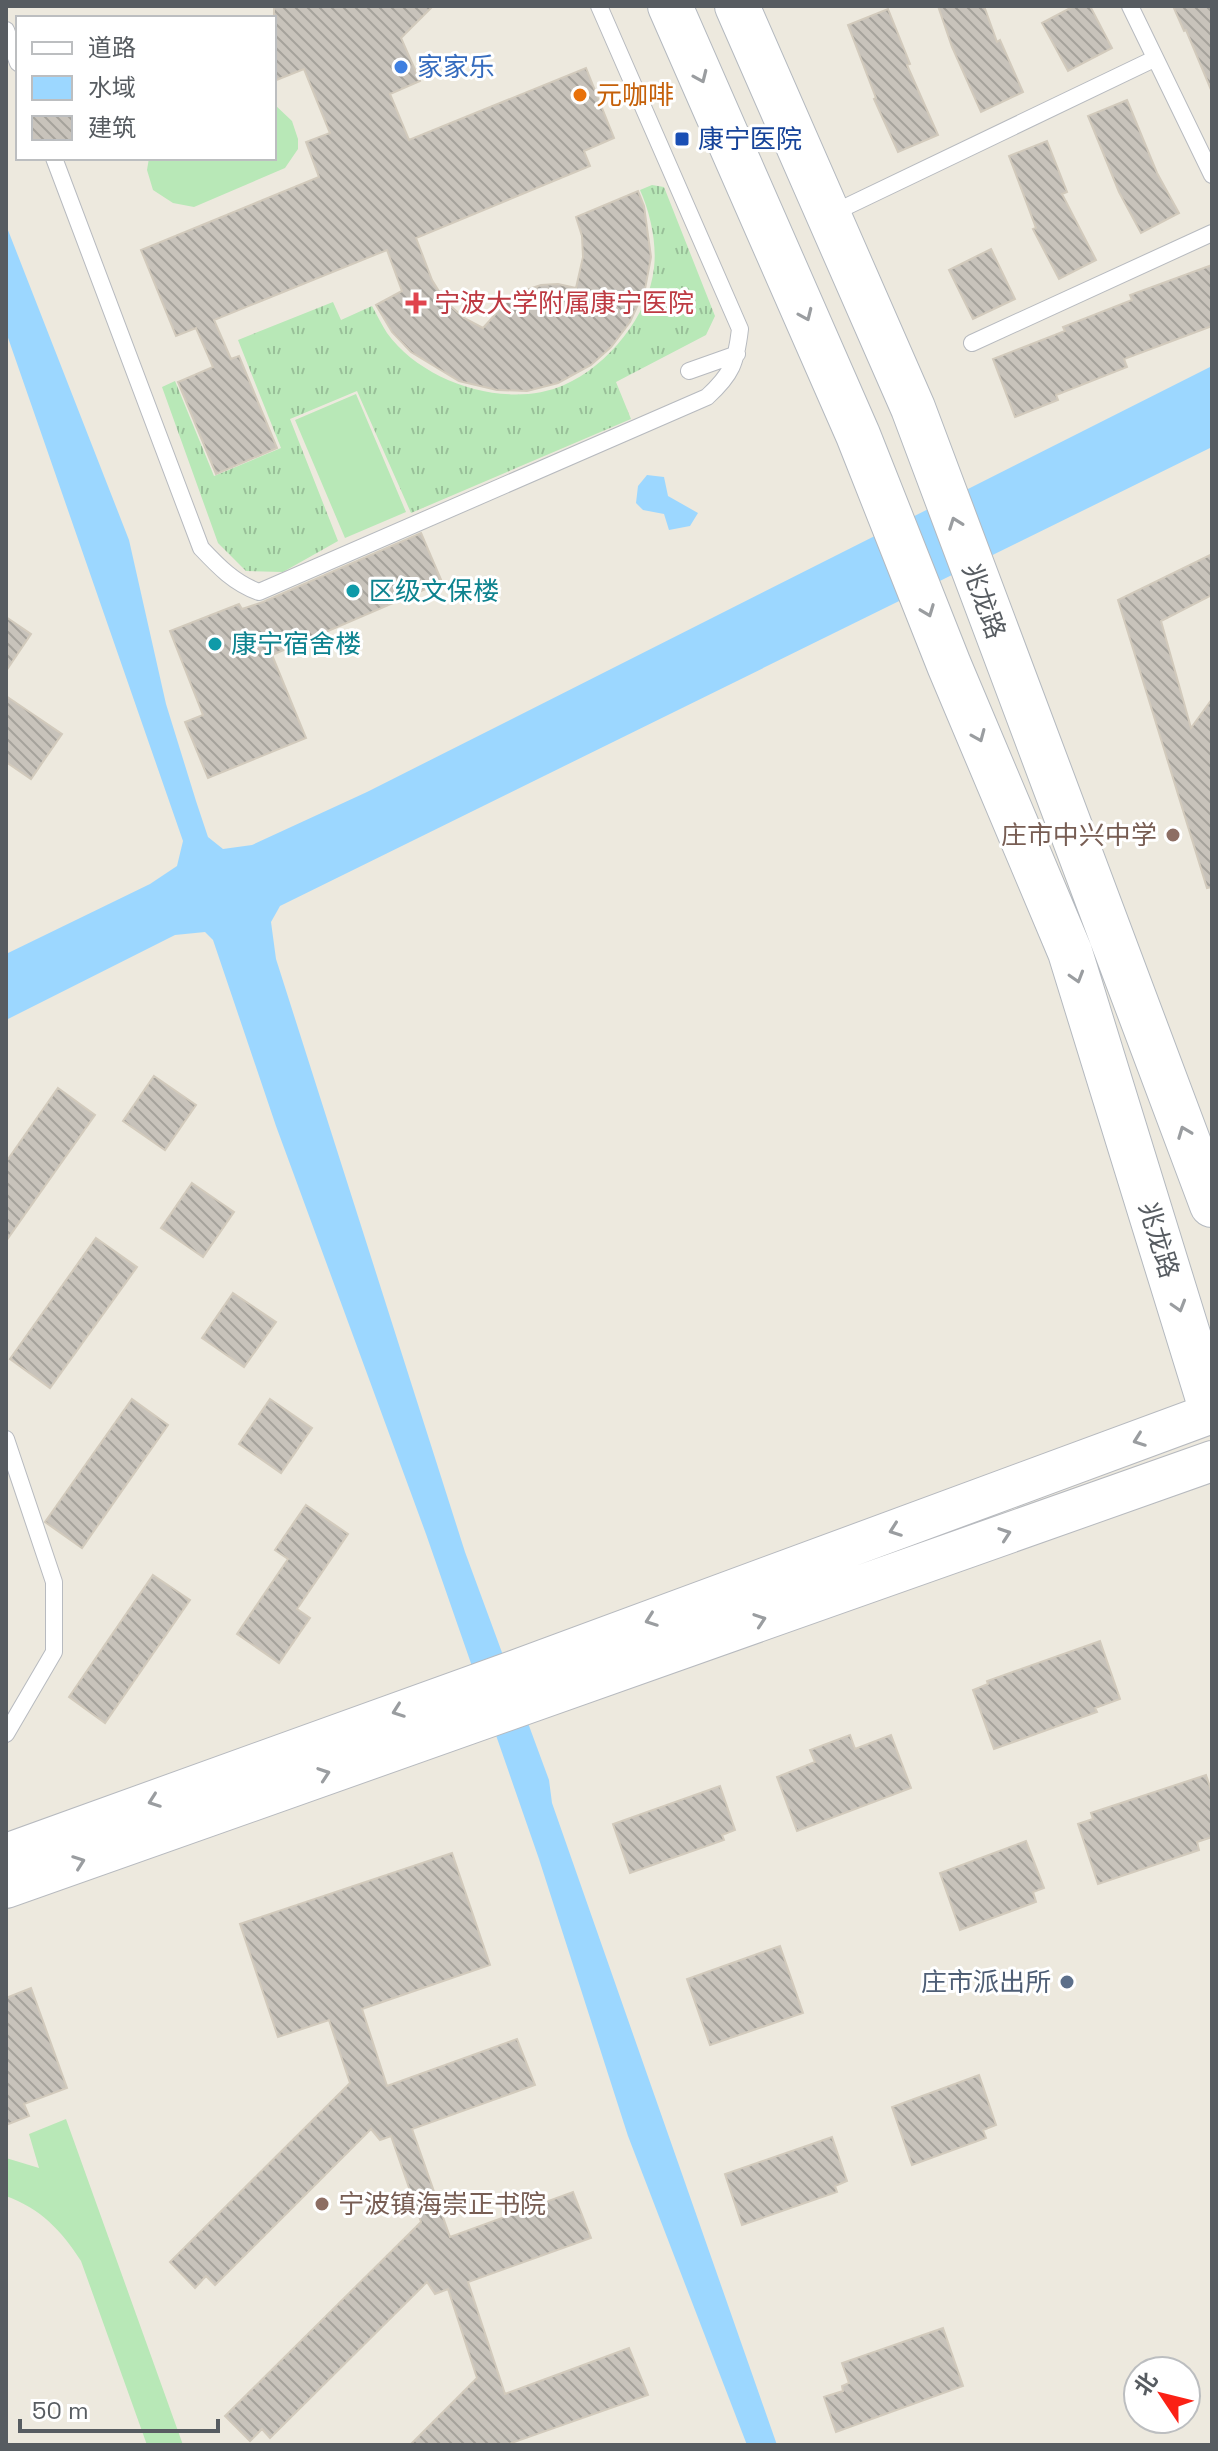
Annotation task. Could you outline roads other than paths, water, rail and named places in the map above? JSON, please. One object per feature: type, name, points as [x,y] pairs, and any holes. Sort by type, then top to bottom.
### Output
[{"type":"main road","name":"兆龙路","points":[[670,6],[858,435],[949,665],[1070,952],[1212,1413]]},
{"type":"main road","name":"兆龙路","points":[[737,6],[913,408],[1212,1205]]},
{"type":"street","points":[[522,1686],[1212,1413]]},
{"type":"street","points":[[6,1854],[1212,1461]]},
{"type":"street","points":[[6,1888],[477,1701]]},
{"type":"lane","points":[[55,160],[201,548],[244,587],[259,592],[707,397],[726,379],[737,354],[740,329],[599,6]]},
{"type":"lane","points":[[1130,6],[1212,175]]},
{"type":"lane","points":[[6,30],[16,58]]},
{"type":"lane","points":[[830,215],[1154,59]]},
{"type":"lane","points":[[972,343],[1212,233]]},
{"type":"lane","points":[[689,371],[737,354]]},
{"type":"lane","points":[[6,1439],[54,1582],[54,1652],[6,1734]]},
{"type":"water","points":[[6,225],[129,540],[166,704],[208,837],[223,849],[252,845],[367,792],[1212,366],[1212,447],[280,906],[271,922],[276,959],[465,1552],[549,1780],[552,1803],[777,2445],[747,2445],[628,2136],[539,1859],[426,1534],[276,1126],[213,940],[205,932],[175,935],[6,1020],[6,954],[150,884],[177,866],[183,841],[6,332]]},
{"type":"water","points":[[647,475],[664,477],[668,496],[698,513],[690,526],[669,530],[664,514],[643,510],[636,503],[638,486]]},
{"type":"place","name":"家家乐","points":[[401,67]]},
{"type":"place","name":"元咖啡","points":[[580,95]]},
{"type":"place","name":"康宁医院","points":[[682,139]]},
{"type":"place","name":"宁波大学附属康宁医院","points":[[416,303]]},
{"type":"place","name":"区级文保楼","points":[[353,591]]},
{"type":"place","name":"康宁宿舍楼","points":[[215,644]]},
{"type":"place","name":"庄市中兴中学","points":[[1173,835]]},
{"type":"place","name":"庄市派出所","points":[[1067,1982]]},
{"type":"place","name":"宁波镇海崇正书院","points":[[322,2204]]}]
